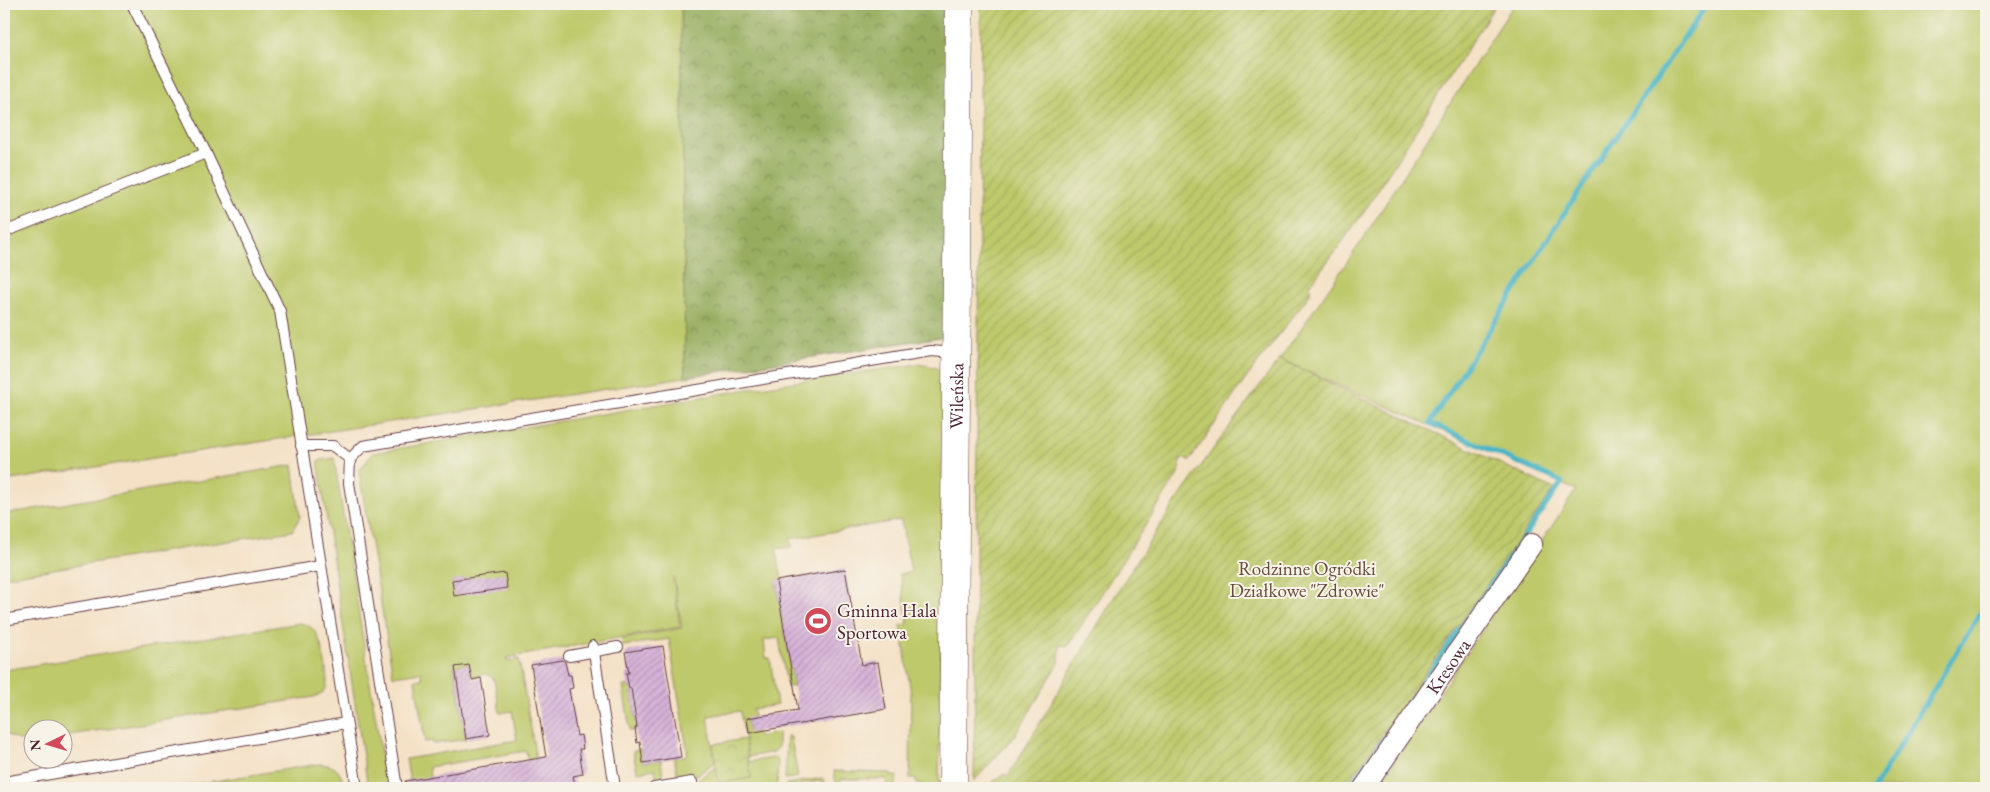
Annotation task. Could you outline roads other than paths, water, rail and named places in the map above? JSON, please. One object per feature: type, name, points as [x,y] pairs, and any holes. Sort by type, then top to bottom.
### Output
[{"type":"street","name":"Wileńska","points":[[953,788],[960,4]]},
{"type":"street","name":"Kresowa","points":[[1364,788],[1532,544]]},
{"type":"lane","points":[[132,4],[206,153],[280,311],[357,788]]},
{"type":"lane","points":[[4,232],[206,153]]},
{"type":"lane","points":[[397,788],[349,483],[350,459],[363,446],[931,351],[956,353]]},
{"type":"lane","points":[[301,446],[333,446],[350,459]]},
{"type":"lane","points":[[4,620],[320,566]]},
{"type":"lane","points":[[569,656],[593,649],[618,647]]},
{"type":"lane","points":[[593,649],[615,788]]},
{"type":"lane","points":[[4,782],[346,723]]},
{"type":"lane","points":[[654,788],[692,782]]},
{"type":"waterway","points":[[1350,788],[1562,482],[1430,423],[1571,203],[1707,4]]},
{"type":"waterway","points":[[1874,788],[1986,604]]},
{"type":"place","name":"Gminna Hala Sportowa","points":[[818,621]]},
{"type":"park label","name":"Rodzinne Ogródki Działkowe \"Zdrowie\"","points":[[1307,579]]}]
